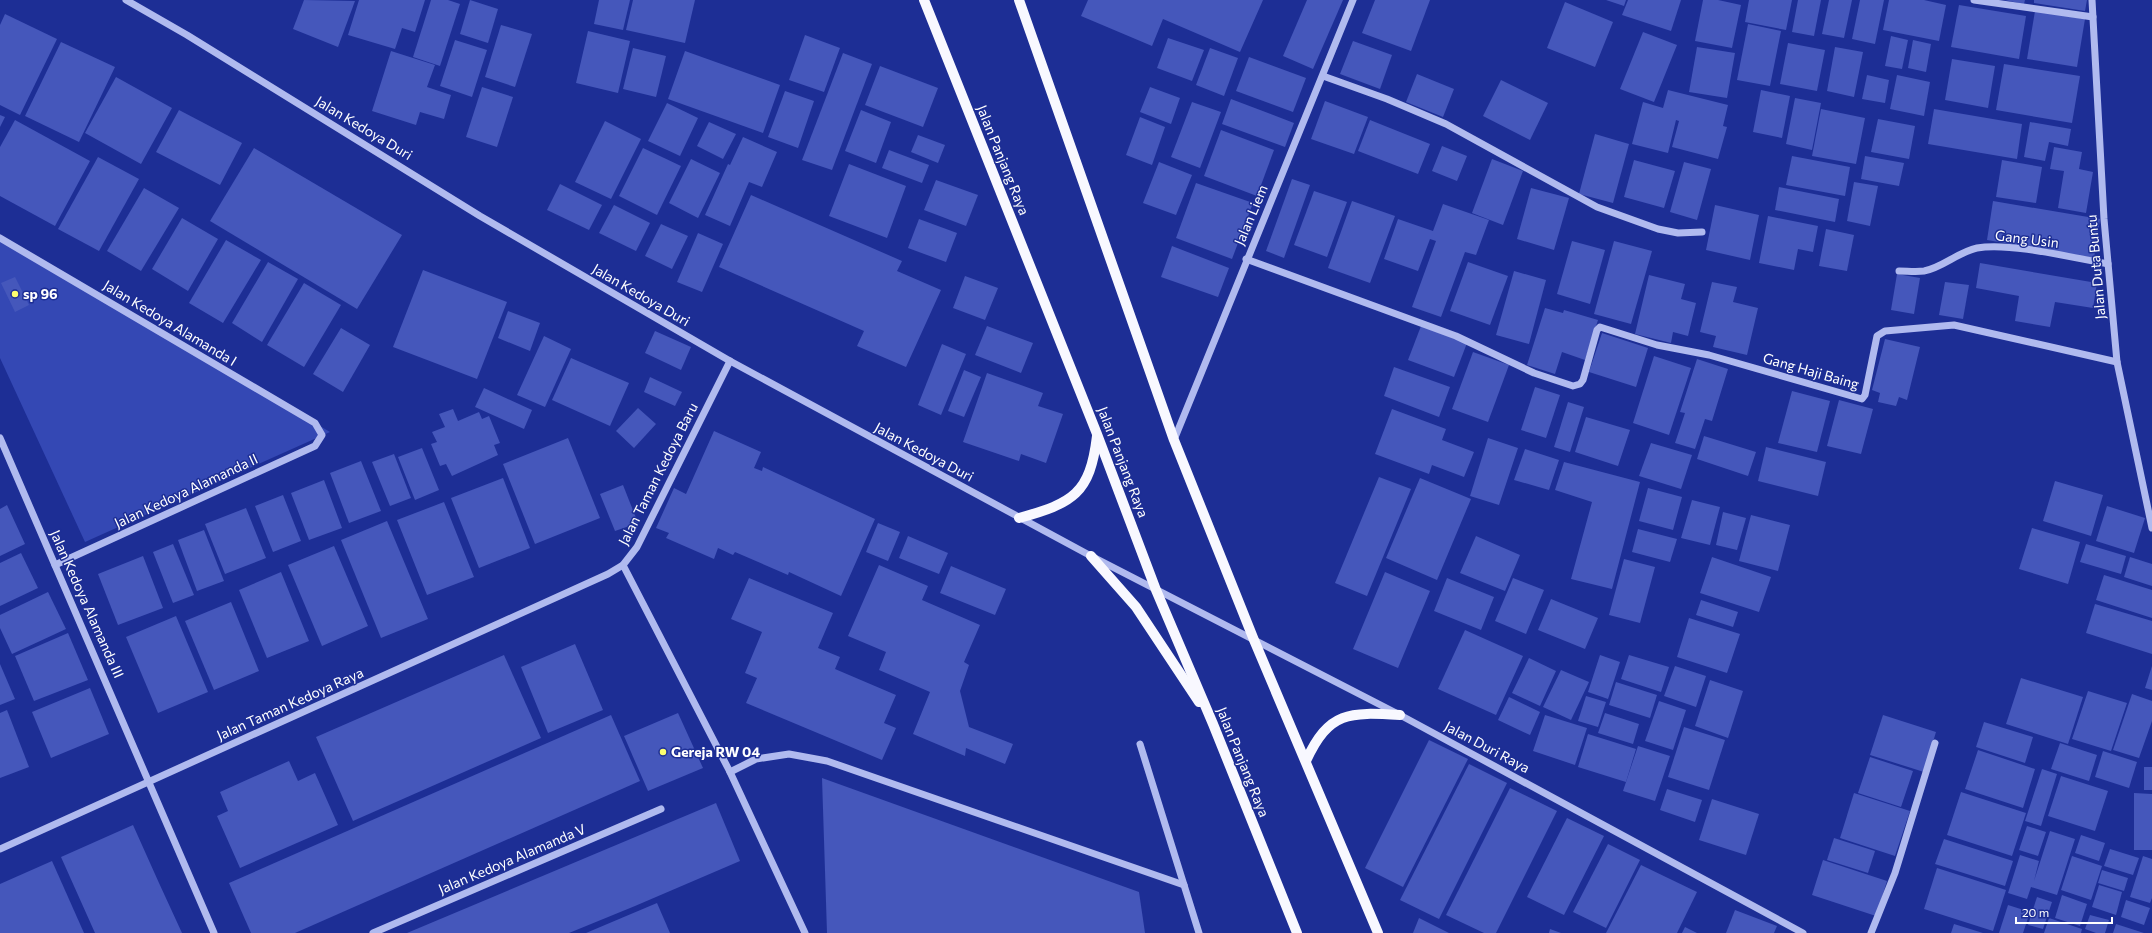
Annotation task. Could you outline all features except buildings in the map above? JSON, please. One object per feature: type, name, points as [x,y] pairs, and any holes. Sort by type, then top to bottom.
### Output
[{"type":"main road","name":"Jalan Panjang Raya","points":[[924,0],[1097,434],[1156,590],[1213,724],[1297,933]]},
{"type":"main road","points":[[1019,0],[1174,440],[1254,640],[1378,933]]},
{"type":"main road","points":[[1019,518],[1048,510],[1077,492],[1088,478],[1094,461],[1097,434]]},
{"type":"main road","points":[[1092,556],[1136,607],[1213,724]]},
{"type":"main road","points":[[1306,762],[1314,744],[1326,729],[1338,719],[1355,714],[1400,715]]},
{"type":"street","name":"Jalan Kedoya Duri","points":[[126,0],[194,40],[480,216],[730,361],[1019,518],[1156,590]]},
{"type":"street","name":"Jalan Liem","points":[[1174,440],[1246,259],[1323,76],[1353,0]]},
{"type":"street","points":[[1974,0],[2093,17]]},
{"type":"street","name":"Jalan Duta Buntu","points":[[2092,0],[2103,212],[2117,362],[2152,528]]},
{"type":"street","points":[[1323,76],[1387,99],[1446,124],[1597,207],[1658,229],[1678,233],[1702,232]]},
{"type":"street","name":"Jalan Kedoya Alamanda I","points":[[0,238],[315,423],[322,435]]},
{"type":"street","name":"Gang Usin","points":[[1899,271],[1924,271],[1956,256],[1977,249],[1993,246],[2108,264]]},
{"type":"street","name":"Gang Haji Baing","points":[[1246,259],[1456,336],[1534,373],[1574,386],[1580,384],[1583,380],[1597,330],[1600,327],[1657,345],[1709,355],[1862,399],[1865,395],[1877,336],[1885,331],[1954,325],[2117,362]]},
{"type":"street","name":"Jalan Taman Kedoya Baru","points":[[590,582],[623,565],[637,547],[730,361]]},
{"type":"street","name":"Jalan Kedoya Alamanda II","points":[[55,565],[315,446],[319,442],[322,435]]},
{"type":"street","name":"Jalan Kedoya Alamanda III","points":[[0,438],[214,933]]},
{"type":"street","points":[[623,565],[730,772],[805,933]]},
{"type":"street","name":"Jalan Taman Kedoya Raya","points":[[0,849],[590,582]]},
{"type":"street","name":"Jalan Duri Raya","points":[[1156,590],[1400,715],[1803,933]]},
{"type":"street","points":[[1871,933],[1895,873],[1935,743]]},
{"type":"street","points":[[1140,744],[1199,933]]},
{"type":"street","points":[[730,772],[756,759],[789,754],[827,761],[1184,885]]},
{"type":"street","name":"Jalan Kedoya Alamanda V","points":[[373,933],[661,809]]},
{"type":"shaded area","points":[[0,235],[330,432],[85,542],[0,358]]},
{"type":"place","name":"sp 96","points":[[15,294]]},
{"type":"place","name":"Gereja RW 04","points":[[663,752]]}]
